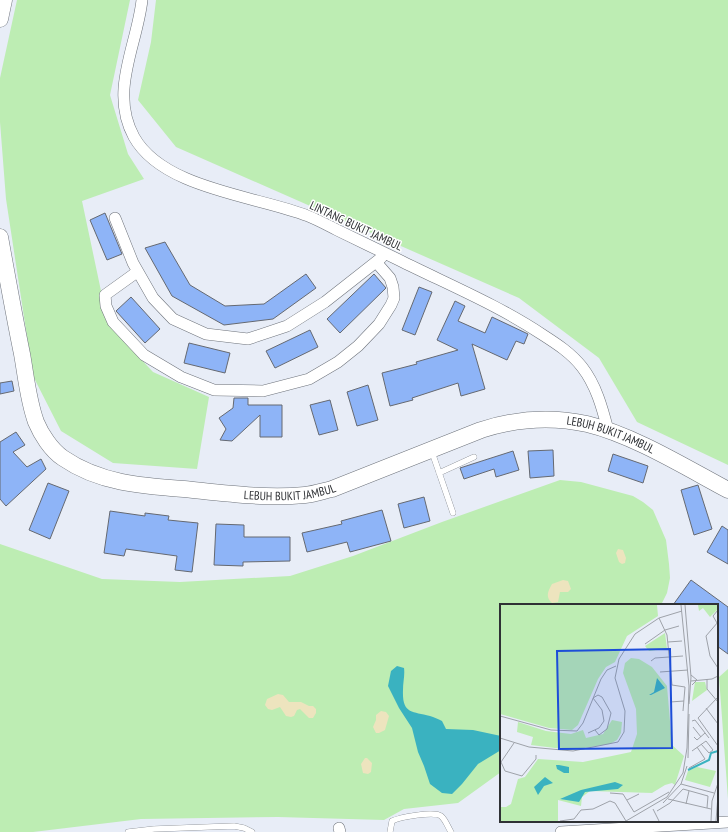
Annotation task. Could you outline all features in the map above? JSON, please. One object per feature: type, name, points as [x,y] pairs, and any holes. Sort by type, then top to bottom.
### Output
[{"type":"main road","points":[[0,19],[4,0]]},
{"type":"main road","name":"LEBUH BUKIT JAMBUL","points":[[0,237],[28,390],[36,422],[46,441],[61,457],[81,469],[102,478],[147,486],[240,494],[278,496],[306,495],[332,489],[481,430],[500,424],[540,419],[562,420],[608,430],[662,455],[728,490]]},
{"type":"street","name":"LINTANG BUKIT JAMBUL","points":[[142,0],[140,16],[127,60],[124,90],[126,116],[134,137],[147,155],[166,168],[191,181],[308,216],[518,318],[566,350],[581,366],[592,382],[600,400],[608,430]]},
{"type":"street","points":[[115,218],[137,272],[153,298],[173,319],[206,334],[248,339],[287,326],[325,302],[385,254]]},
{"type":"street","points":[[137,272],[105,295],[106,306],[113,322],[144,355],[182,377],[214,390],[263,391],[309,378],[338,362],[358,346],[379,324],[394,298],[390,278],[376,262]]},
{"type":"street","points":[[560,822],[561,832],[728,822]]},
{"type":"lane","points":[[431,449],[453,513]]},
{"type":"lane","points":[[439,473],[474,457]]},
{"type":"lane","points":[[390,832],[392,821],[399,818],[436,814],[442,816],[450,832]]},
{"type":"lane","points":[[128,832],[154,829],[234,826],[244,828],[252,832]]},
{"type":"green space","points":[[17,0],[130,0],[110,95],[128,154],[144,179],[82,201],[108,324],[153,372],[209,397],[197,469],[113,463],[61,431],[33,376],[6,199],[0,122],[0,78]]},
{"type":"green space","points":[[156,0],[728,0],[728,465],[637,422],[599,358],[519,298],[176,147],[138,100],[151,42]]},
{"type":"green space","points":[[560,480],[581,482],[633,496],[653,510],[666,540],[670,578],[667,593],[662,604],[500,604],[500,773],[458,803],[404,809],[384,820],[278,817],[141,819],[33,832],[0,832],[0,544],[102,579],[180,582],[290,576],[353,556],[442,522]]},
{"type":"green space","points":[[728,669],[728,799],[719,677]]},
{"type":"sand","points":[[618,549],[623,550],[626,558],[625,563],[622,564],[619,562],[616,553]]},
{"type":"sand","points":[[563,580],[568,581],[571,589],[568,592],[560,592],[558,602],[552,603],[548,598],[549,589],[552,584]]},
{"type":"sand","points":[[278,694],[283,695],[289,702],[301,702],[309,706],[313,706],[316,709],[316,713],[313,718],[309,718],[300,709],[297,710],[294,716],[291,717],[286,716],[280,707],[272,710],[268,709],[265,705],[267,699]]},
{"type":"sand","points":[[381,711],[386,712],[389,716],[385,730],[376,733],[373,727],[376,720],[376,715]]},
{"type":"sand","points":[[365,758],[372,763],[371,772],[368,774],[363,773],[361,764]]},
{"type":"water","points":[[397,666],[404,668],[403,698],[406,707],[409,710],[432,716],[442,721],[446,729],[473,730],[500,736],[500,751],[478,764],[452,794],[442,793],[430,784],[418,752],[412,728],[399,708],[388,686],[391,671]]},
{"type":"building","points":[[105,213],[122,254],[107,260],[90,220]]},
{"type":"building","points":[[165,242],[190,285],[225,306],[264,304],[306,274],[316,288],[273,319],[224,325],[172,296],[145,248]]},
{"type":"building","points":[[374,274],[386,288],[340,333],[327,319]]},
{"type":"building","points":[[419,287],[432,292],[415,335],[402,330]]},
{"type":"building","points":[[131,297],[160,329],[145,343],[116,311]]},
{"type":"building","points":[[455,301],[465,306],[458,321],[485,333],[492,317],[528,334],[524,344],[516,341],[507,360],[472,344],[485,389],[461,396],[458,383],[412,398],[413,400],[390,406],[382,373],[417,364],[416,362],[458,350],[437,340]]},
{"type":"building","points":[[310,330],[318,347],[275,368],[266,351]]},
{"type":"building","points":[[189,343],[230,353],[225,373],[184,363]]},
{"type":"building","points":[[12,381],[14,391],[0,394],[0,383]]},
{"type":"building","points":[[368,385],[378,420],[357,426],[347,392]]},
{"type":"building","points":[[234,398],[248,398],[248,405],[282,405],[282,437],[260,437],[260,415],[232,441],[220,440],[226,429],[219,418],[233,408]]},
{"type":"building","points":[[330,400],[338,430],[319,435],[310,405]]},
{"type":"building","points":[[16,432],[25,445],[13,452],[27,467],[41,459],[46,469],[6,506],[0,499],[0,442]]},
{"type":"building","points":[[553,450],[554,476],[530,478],[528,451]]},
{"type":"building","points":[[513,451],[519,470],[496,477],[494,469],[464,479],[460,468]]},
{"type":"building","points":[[613,454],[648,466],[643,483],[608,471]]},
{"type":"building","points":[[48,483],[69,491],[50,539],[29,530]]},
{"type":"building","points":[[698,485],[712,529],[694,535],[681,490]]},
{"type":"building","points":[[424,497],[430,521],[404,528],[398,504]]},
{"type":"building","points":[[382,510],[391,541],[350,552],[347,542],[307,552],[302,533],[342,524],[341,521]]},
{"type":"building","points":[[110,511],[145,516],[145,513],[169,516],[168,520],[198,523],[192,572],[175,570],[177,556],[126,549],[124,556],[104,553]]},
{"type":"building","points":[[216,524],[244,525],[244,537],[290,537],[290,561],[243,562],[243,566],[214,565]]},
{"type":"building","points":[[722,526],[728,530],[728,564],[707,552]]},
{"type":"building","points":[[691,580],[728,607],[728,654],[718,647],[718,604],[674,604]]}]
